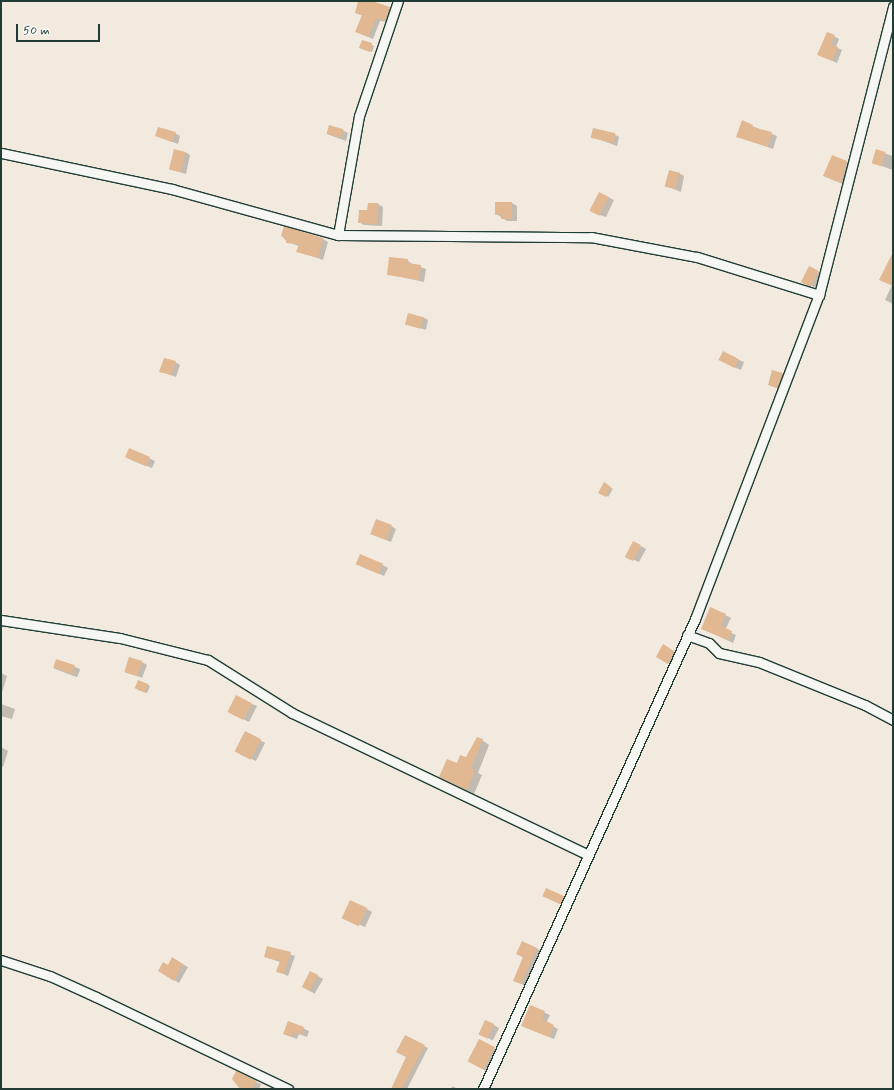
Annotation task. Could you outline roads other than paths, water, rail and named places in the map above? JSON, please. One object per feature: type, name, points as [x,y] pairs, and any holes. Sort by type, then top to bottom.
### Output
[{"type":"street","points":[[338,235],[359,116],[398,1]]},
{"type":"street","points":[[483,1089],[687,635],[819,295],[893,6]]},
{"type":"street","points":[[1,153],[172,189],[338,235],[591,237],[697,257],[819,295]]},
{"type":"street","points":[[1,620],[120,638],[208,660],[292,713],[588,856]]},
{"type":"street","points":[[687,635],[709,643],[719,653],[759,662],[865,705],[893,720]]},
{"type":"street","points":[[1,960],[50,976],[288,1089]]}]
